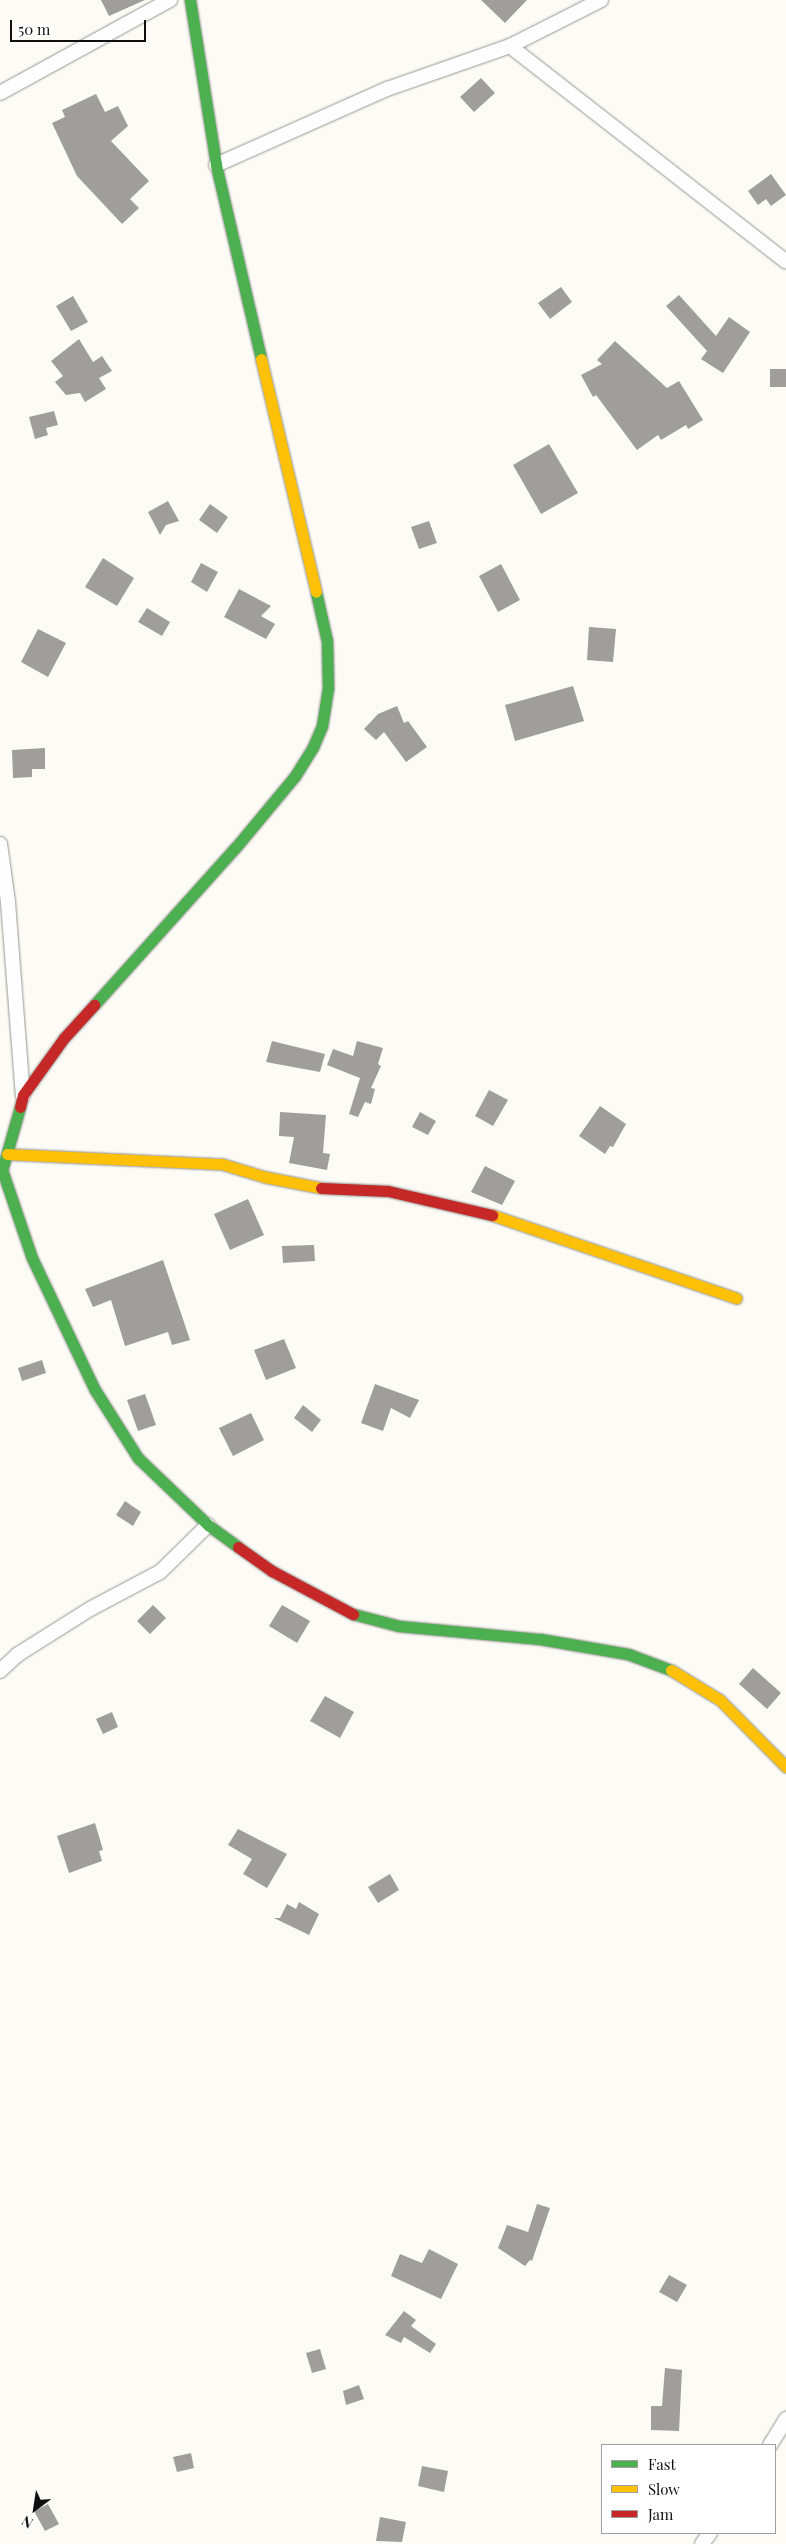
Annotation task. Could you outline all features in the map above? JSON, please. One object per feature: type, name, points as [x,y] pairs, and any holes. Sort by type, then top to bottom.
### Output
[{"type":"street","points":[[0,93],[170,0]]},
{"type":"street","points":[[23,1095],[64,1038],[236,847],[295,776],[322,726],[328,688],[327,641],[216,165],[190,0]]},
{"type":"street","points":[[216,165],[387,89],[510,46],[600,0]]},
{"type":"street","points":[[510,46],[786,262]]},
{"type":"street","points":[[0,844],[8,902],[23,1095],[1,1170],[32,1258],[95,1390],[138,1458],[208,1525],[272,1571],[342,1611],[399,1626],[540,1639],[628,1654],[662,1665],[720,1700],[784,1761]]},
{"type":"street","points":[[7,1154],[222,1164],[265,1177],[322,1188],[388,1191],[511,1219],[736,1298]]},
{"type":"street","points":[[0,1671],[17,1655],[90,1609],[160,1572],[208,1525]]},
{"type":"street","points":[[771,2444],[786,2419]]},
{"type":"building","points":[[101,0],[145,0],[109,16]]},
{"type":"building","points":[[481,0],[527,0],[505,23]]},
{"type":"building","points":[[481,78],[495,93],[474,112],[460,97]]},
{"type":"building","points":[[96,94],[105,112],[118,106],[128,126],[111,141],[149,181],[130,199],[139,208],[122,224],[77,176],[52,123],[65,117],[62,110]]},
{"type":"building","points":[[771,174],[786,195],[771,206],[766,199],[758,205],[748,191]]},
{"type":"building","points":[[561,287],[572,302],[550,319],[538,303]]},
{"type":"building","points":[[679,295],[716,336],[729,317],[750,332],[723,373],[701,359],[707,351],[666,306]]},
{"type":"building","points":[[73,296],[88,322],[71,331],[56,306]]},
{"type":"building","points":[[79,339],[93,362],[102,356],[112,371],[99,378],[106,389],[85,402],[80,393],[66,395],[55,382],[63,376],[51,361]]},
{"type":"building","points":[[615,341],[667,388],[679,381],[703,420],[688,429],[686,425],[661,440],[658,435],[637,450],[596,395],[593,397],[581,375],[602,364],[597,360]]},
{"type":"building","points":[[770,369],[786,369],[786,387],[770,387]]},
{"type":"building","points":[[54,411],[58,425],[46,428],[48,435],[35,439],[29,417]]},
{"type":"building","points":[[549,444],[578,493],[541,514],[513,465]]},
{"type":"building","points":[[168,501],[179,521],[166,525],[160,535],[148,512]]},
{"type":"building","points":[[210,504],[228,517],[217,533],[199,520]]},
{"type":"building","points":[[429,521],[437,543],[419,549],[411,527]]},
{"type":"building","points":[[103,558],[134,578],[117,606],[85,587]]},
{"type":"building","points":[[201,563],[218,572],[207,592],[191,582]]},
{"type":"building","points":[[501,564],[520,600],[498,612],[479,576]]},
{"type":"building","points":[[239,589],[271,606],[261,616],[275,624],[266,639],[224,617]]},
{"type":"building","points":[[147,608],[170,622],[162,636],[138,622]]},
{"type":"building","points":[[589,627],[616,629],[613,662],[587,660]]},
{"type":"building","points":[[38,629],[66,643],[48,677],[21,662]]},
{"type":"building","points":[[573,686],[584,721],[515,741],[505,705]]},
{"type":"building","points":[[397,706],[404,723],[408,721],[427,747],[406,762],[384,732],[376,740],[364,729],[378,714]]},
{"type":"building","points":[[45,748],[45,769],[32,769],[32,777],[13,778],[12,750]]},
{"type":"building","points":[[272,1041],[325,1054],[320,1072],[266,1062]]},
{"type":"building","points":[[357,1041],[383,1048],[378,1064],[381,1066],[371,1088],[375,1089],[371,1104],[365,1102],[358,1117],[349,1114],[360,1078],[327,1065],[333,1049],[353,1056]]},
{"type":"building","points":[[489,1090],[508,1100],[493,1126],[475,1116]]},
{"type":"building","points":[[600,1106],[626,1124],[613,1147],[610,1146],[605,1154],[579,1136]]},
{"type":"building","points":[[280,1112],[326,1115],[323,1153],[330,1154],[327,1170],[289,1163],[294,1137],[279,1136]]},
{"type":"building","points":[[420,1112],[436,1121],[428,1135],[412,1127]]},
{"type":"building","points":[[485,1166],[515,1181],[502,1205],[471,1192]]},
{"type":"building","points":[[248,1199],[264,1235],[230,1250],[214,1214]]},
{"type":"building","points":[[314,1245],[315,1261],[283,1263],[282,1246]]},
{"type":"building","points":[[163,1260],[190,1340],[172,1345],[168,1332],[125,1346],[111,1300],[93,1307],[85,1289]]},
{"type":"building","points":[[284,1339],[296,1368],[266,1380],[254,1350]]},
{"type":"building","points":[[42,1360],[46,1373],[22,1381],[18,1368]]},
{"type":"building","points":[[375,1384],[419,1400],[410,1418],[391,1408],[383,1431],[361,1423]]},
{"type":"building","points":[[145,1394],[156,1425],[138,1431],[127,1400]]},
{"type":"building","points":[[303,1405],[321,1420],[312,1432],[294,1418]]},
{"type":"building","points":[[251,1413],[264,1440],[233,1456],[219,1428]]},
{"type":"building","points":[[125,1501],[141,1512],[133,1526],[116,1515]]},
{"type":"building","points":[[153,1605],[166,1618],[150,1634],[137,1621]]},
{"type":"building","points":[[282,1605],[310,1621],[297,1643],[269,1626]]},
{"type":"building","points":[[753,1668],[781,1693],[767,1709],[739,1684]]},
{"type":"building","points":[[325,1696],[354,1712],[340,1738],[310,1721]]},
{"type":"building","points":[[112,1712],[118,1727],[103,1734],[96,1719]]},
{"type":"building","points":[[95,1823],[103,1850],[99,1851],[102,1861],[69,1873],[57,1836]]},
{"type":"building","points":[[238,1829],[287,1854],[267,1888],[243,1874],[252,1859],[228,1845]]},
{"type":"building","points":[[390,1874],[399,1890],[378,1903],[368,1887]]},
{"type":"building","points":[[299,1902],[319,1914],[309,1935],[274,1918],[280,1918],[287,1904],[296,1909]]},
{"type":"building","points":[[537,2204],[550,2208],[532,2261],[530,2260],[525,2266],[498,2248],[507,2225],[528,2232]]},
{"type":"building","points":[[429,2249],[458,2264],[441,2299],[391,2276],[400,2254],[422,2263]]},
{"type":"building","points":[[669,2275],[687,2285],[677,2302],[659,2292]]},
{"type":"building","points":[[404,2311],[416,2320],[411,2326],[436,2344],[430,2353],[404,2337],[401,2343],[385,2335]]},
{"type":"building","points":[[320,2349],[326,2369],[312,2373],[306,2353]]},
{"type":"building","points":[[665,2368],[682,2370],[679,2431],[651,2430],[651,2406],[662,2406]]},
{"type":"building","points":[[359,2385],[364,2399],[346,2405],[343,2391]]},
{"type":"building","points":[[191,2453],[194,2468],[177,2472],[173,2457]]},
{"type":"building","points":[[422,2466],[448,2471],[444,2492],[418,2486]]},
{"type":"building","points":[[48,2504],[59,2524],[45,2531],[34,2511]]},
{"type":"building","points":[[380,2517],[406,2522],[402,2542],[376,2541]]},
{"type":"traffic: fast","points":[[190,0],[216,165],[261,359]]},
{"type":"traffic: fast","points":[[94,1005],[236,847],[295,776],[313,747],[322,726],[328,688],[327,641],[316,592]]},
{"type":"traffic: fast","points":[[20,1107],[2,1170],[32,1258],[95,1390],[138,1458],[208,1525],[238,1547]]},
{"type":"traffic: fast","points":[[353,1614],[399,1626],[540,1639],[628,1654],[671,1670]]},
{"type":"traffic: slow","points":[[261,359],[316,592]]},
{"type":"traffic: slow","points":[[7,1154],[222,1164],[265,1177],[321,1188]]},
{"type":"traffic: slow","points":[[492,1215],[736,1298]]},
{"type":"traffic: slow","points":[[671,1670],[720,1700],[786,1767]]},
{"type":"traffic: jam","points":[[20,1107],[23,1095],[64,1038],[94,1005]]},
{"type":"traffic: jam","points":[[321,1188],[388,1191],[492,1215]]},
{"type":"traffic: jam","points":[[238,1547],[272,1571],[353,1614]]}]
